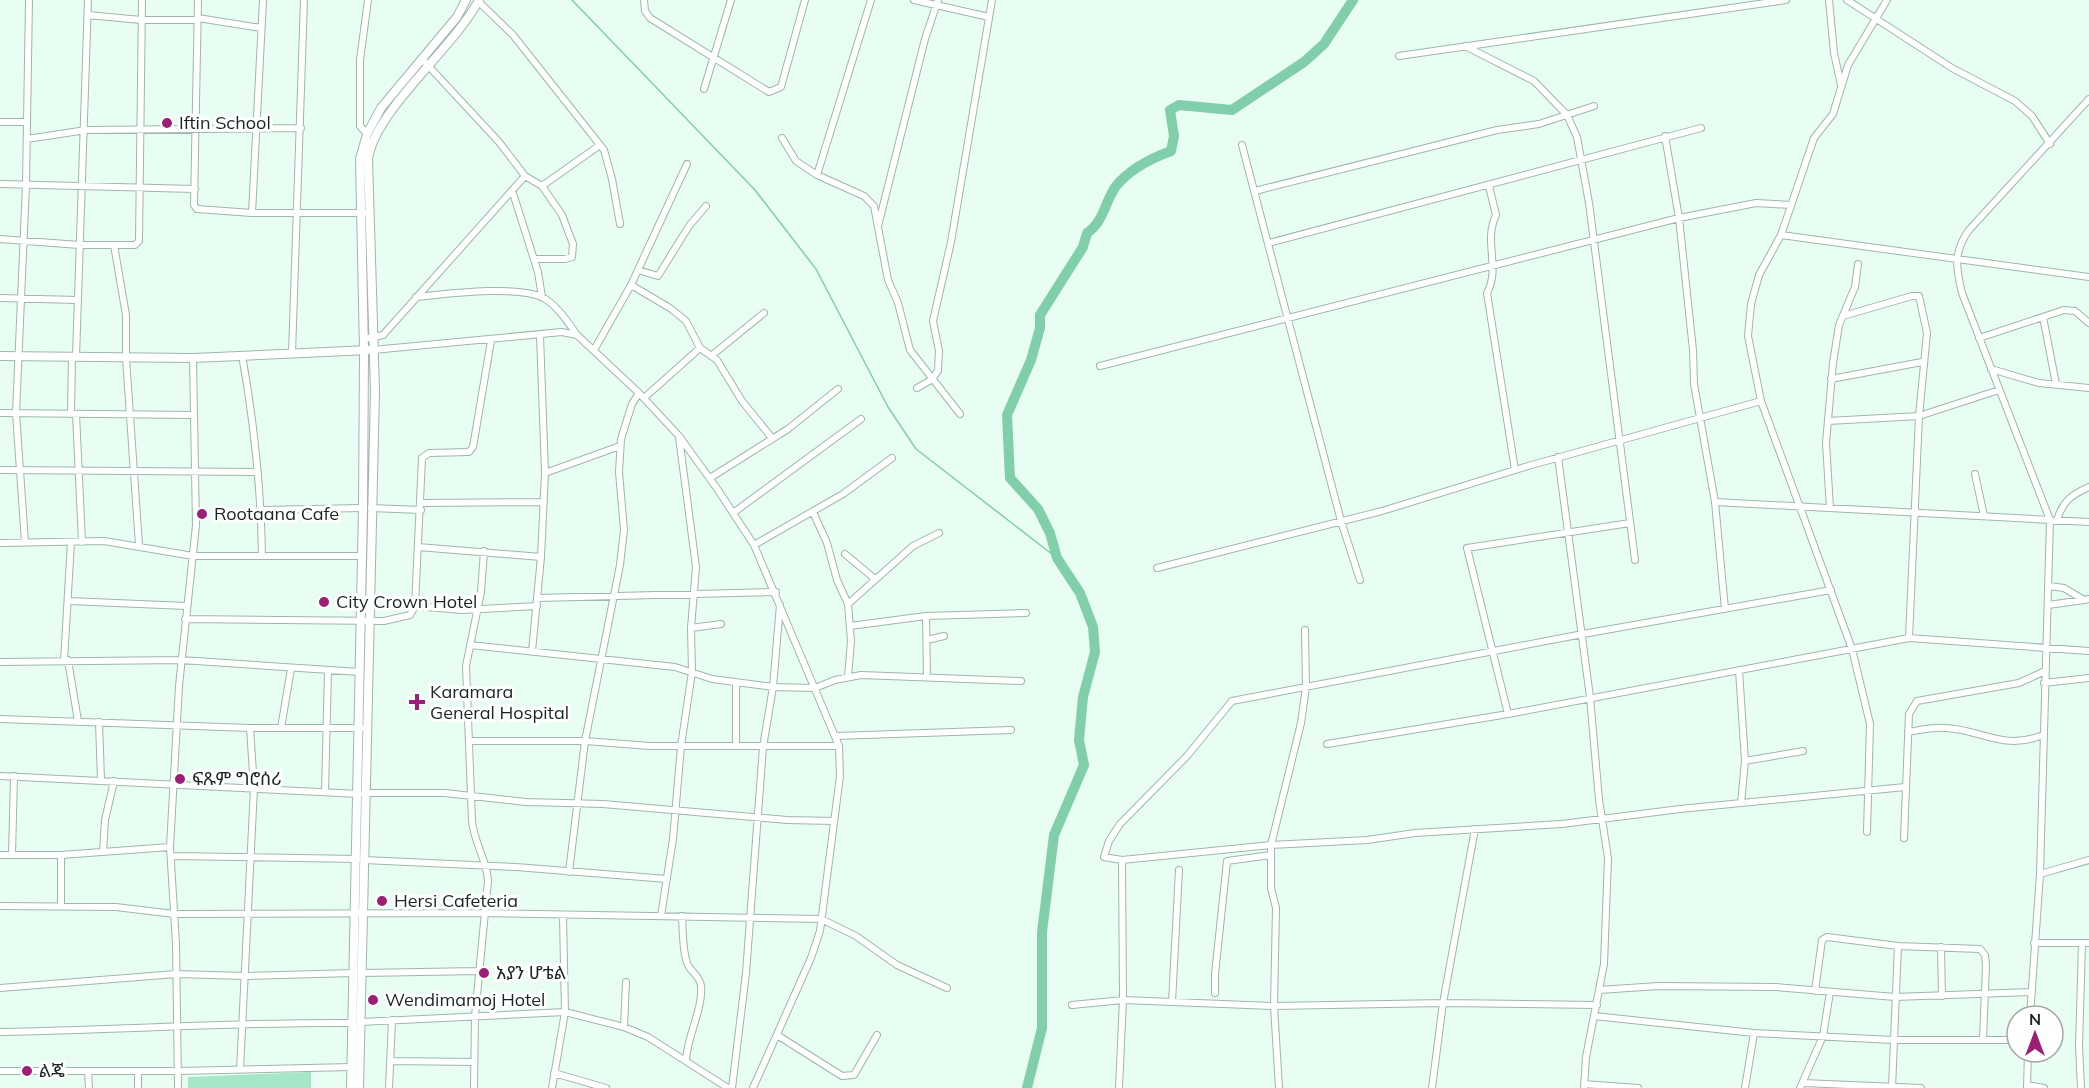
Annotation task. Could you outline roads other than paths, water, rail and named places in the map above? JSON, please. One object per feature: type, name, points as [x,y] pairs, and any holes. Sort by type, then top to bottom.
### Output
[{"type":"main road","points":[[351,1088],[356,1023],[361,860],[369,350],[360,159],[367,134],[381,108],[457,16],[466,0]]},
{"type":"main road","points":[[364,213],[368,159],[374,138],[463,25],[478,0]]},
{"type":"main road","points":[[363,728],[360,672],[365,621],[362,556],[367,508]]},
{"type":"main road","points":[[356,1023],[359,1088]]},
{"type":"street","points":[[25,542],[16,413],[26,185],[29,0]]},
{"type":"street","points":[[82,542],[73,414],[86,130],[88,0]]},
{"type":"street","points":[[0,239],[114,246],[135,245],[139,241],[142,0]]},
{"type":"street","points":[[198,0],[194,205],[197,209],[252,213],[364,213]]},
{"type":"street","points":[[252,213],[263,0]]},
{"type":"street","points":[[292,353],[304,0]]},
{"type":"street","points":[[367,134],[360,126],[360,60],[368,0]]},
{"type":"street","points":[[478,0],[513,35],[600,146],[608,161],[620,224]]},
{"type":"street","points":[[644,0],[645,11],[650,18],[769,92],[781,87],[805,0]]},
{"type":"street","points":[[704,89],[731,0]]},
{"type":"street","points":[[817,175],[871,0]]},
{"type":"street","points":[[914,0],[937,3],[989,17]]},
{"type":"street","points":[[917,388],[938,371],[939,351],[933,321],[951,242],[992,0]]},
{"type":"street","points":[[1398,56],[1786,0]]},
{"type":"street","points":[[1829,0],[1834,53],[1841,86]]},
{"type":"street","points":[[1847,0],[1952,68],[2015,101],[2032,116],[2050,144]]},
{"type":"street","points":[[1867,832],[1870,724],[1852,649],[1761,401],[1748,336],[1751,304],[1759,275],[1781,235],[1814,138],[1833,114],[1848,65],[1887,0]]},
{"type":"street","points":[[877,230],[925,39],[937,3]]},
{"type":"street","points":[[88,15],[141,20],[198,19],[261,28]]},
{"type":"street","points":[[1465,46],[1534,81],[1567,115],[1583,159],[1635,560]]},
{"type":"street","points":[[422,59],[499,142],[525,176],[542,186],[562,215],[574,252],[572,256],[566,259],[534,260]]},
{"type":"street","points":[[2054,520],[1999,390],[1962,293],[1956,259],[1959,245],[1969,230],[2089,99]]},
{"type":"street","points":[[1255,191],[1497,130],[1539,124],[1594,106]]},
{"type":"street","points":[[0,122],[27,122]]},
{"type":"street","points":[[27,139],[86,130],[301,128]]},
{"type":"street","points":[[1269,243],[1701,128]]},
{"type":"street","points":[[1665,136],[1679,218],[1693,350],[1694,384],[1702,417],[1714,502],[1725,609]]},
{"type":"street","points":[[782,138],[796,161],[817,175],[864,196],[874,206],[888,280],[898,303],[910,350],[960,414]]},
{"type":"street","points":[[1242,145],[1341,521],[1360,580]]},
{"type":"street","points":[[542,186],[600,146]]},
{"type":"street","points":[[594,350],[631,285],[687,164]]},
{"type":"street","points":[[368,338],[382,335],[525,176]]},
{"type":"street","points":[[0,184],[195,189]]},
{"type":"street","points":[[1489,186],[1496,215],[1489,229],[1493,265],[1491,286],[1487,293],[1515,470]]},
{"type":"street","points":[[512,190],[534,260],[542,297],[679,436],[754,545],[780,601],[839,746],[840,776],[821,919],[811,958],[753,1088]]},
{"type":"street","points":[[1100,366],[1679,218],[1756,203],[1791,205]]},
{"type":"street","points":[[638,270],[658,276],[689,226],[706,206]]},
{"type":"street","points":[[1781,235],[2089,277]]},
{"type":"street","points":[[114,246],[124,295],[139,545]]},
{"type":"street","points":[[1830,508],[1826,443],[1831,379],[1839,326],[1855,287],[1858,264]]},
{"type":"street","points":[[631,285],[670,308],[686,321],[700,348],[717,360],[742,401],[772,438]]},
{"type":"street","points":[[416,297],[506,292],[542,297]]},
{"type":"street","points":[[1843,316],[1919,296],[1927,333],[1922,362],[1909,638]]},
{"type":"street","points":[[0,298],[77,300]]},
{"type":"street","points":[[1979,338],[2064,310],[2075,312],[2089,323]]},
{"type":"street","points":[[711,356],[764,313]]},
{"type":"street","points":[[2043,317],[2056,384]]},
{"type":"street","points":[[0,356],[193,358],[369,350],[490,341],[562,332],[577,334]]},
{"type":"street","points":[[532,651],[541,557],[545,473],[540,335]]},
{"type":"street","points":[[184,619],[365,621],[410,615],[415,606],[424,455],[469,452],[473,447],[490,341]]},
{"type":"street","points":[[569,872],[585,741],[624,530],[620,446],[632,404],[700,348]]},
{"type":"street","points":[[242,355],[252,413],[258,472],[262,556]]},
{"type":"street","points":[[178,1088],[171,848],[176,726],[184,619],[196,525],[193,358]]},
{"type":"street","points":[[1831,379],[1922,362]]},
{"type":"street","points":[[1991,369],[2039,383],[2089,388]]},
{"type":"street","points":[[710,478],[772,438],[838,388]]},
{"type":"street","points":[[1828,420],[1919,416],[1999,390]]},
{"type":"street","points":[[1157,568],[1341,521],[1558,457],[1761,401]]},
{"type":"street","points":[[0,413],[194,415]]},
{"type":"street","points":[[733,513],[861,419]]},
{"type":"street","points":[[661,916],[668,879],[681,746],[692,672],[691,627],[696,567],[679,436]]},
{"type":"street","points":[[545,473],[620,446]]},
{"type":"street","points":[[1558,457],[1590,697],[1608,858],[1607,927],[1584,1086],[1638,1088]]},
{"type":"street","points":[[754,545],[843,494],[892,458]]},
{"type":"street","points":[[0,470],[258,472]]},
{"type":"street","points":[[1976,474],[1984,516]]},
{"type":"street","points":[[2030,1004],[2040,874],[2044,683],[2054,520],[2068,497],[2089,487]]},
{"type":"street","points":[[261,510],[543,502]]},
{"type":"street","points":[[1714,502],[2089,522]]},
{"type":"street","points":[[813,512],[827,543],[837,580],[848,604],[850,626],[848,677]]},
{"type":"street","points":[[1509,714],[1467,548],[1630,523]]},
{"type":"street","points":[[848,604],[913,546],[939,532]]},
{"type":"street","points":[[0,543],[104,540],[193,556],[362,556]]},
{"type":"street","points":[[71,542],[66,660],[78,721]]},
{"type":"street","points":[[418,547],[541,557]]},
{"type":"street","points":[[474,1088],[475,1016],[485,913],[487,865],[473,834],[466,666],[477,609],[483,551]]},
{"type":"street","points":[[844,554],[874,579]]},
{"type":"street","points":[[2049,586],[2075,592],[2086,600]]},
{"type":"street","points":[[1831,590],[1582,634],[1232,701],[1186,756],[1120,824],[1109,841],[1104,856],[1122,860],[1271,845],[1367,840],[1415,833],[1603,819],[1905,787]]},
{"type":"street","points":[[538,598],[776,592]]},
{"type":"street","points":[[2048,605],[2086,600]]},
{"type":"street","points":[[69,601],[186,606]]},
{"type":"street","points":[[0,1032],[242,1023],[356,1023],[565,1012],[624,1027],[686,1059],[730,1088],[750,916],[763,747],[773,687],[780,601]]},
{"type":"street","points":[[415,606],[477,609],[537,606]]},
{"type":"street","points":[[850,626],[926,616],[1026,613]]},
{"type":"street","points":[[926,616],[927,677]]},
{"type":"street","points":[[691,627],[721,624]]},
{"type":"street","points":[[1279,1088],[1274,1006],[1276,908],[1271,888],[1271,845],[1299,732],[1306,687],[1305,630]]},
{"type":"street","points":[[927,640],[944,636]]},
{"type":"street","points":[[1327,744],[1509,714],[1909,638],[2046,650],[2089,651]]},
{"type":"street","points":[[470,645],[675,667],[736,683],[773,687],[815,688],[861,675],[1022,681]]},
{"type":"street","points":[[0,662],[181,660],[360,672]]},
{"type":"street","points":[[281,728],[291,669]]},
{"type":"street","points":[[1739,670],[1744,761],[1741,803]]},
{"type":"street","points":[[1904,838],[1909,714],[1917,701],[2019,683],[2045,670]]},
{"type":"street","points":[[325,792],[328,671]]},
{"type":"street","points":[[2044,683],[2089,678]]},
{"type":"street","points":[[736,683],[736,746]]},
{"type":"street","points":[[0,718],[176,726],[363,728]]},
{"type":"street","points":[[99,722],[100,780]]},
{"type":"street","points":[[240,1070],[254,788],[250,728]]},
{"type":"street","points":[[1908,732],[1947,728],[1989,739],[2013,742],[2043,735]]},
{"type":"street","points":[[836,735],[1011,730]]},
{"type":"street","points":[[470,741],[585,741],[681,746],[839,746]]},
{"type":"street","points":[[1744,761],[1803,751]]},
{"type":"street","points":[[0,776],[362,794],[445,793],[471,798],[676,810],[758,818],[834,821]]},
{"type":"street","points":[[12,855],[15,776]]},
{"type":"street","points":[[103,852],[105,820],[114,781]]},
{"type":"street","points":[[1432,1088],[1443,1003],[1475,829]]},
{"type":"street","points":[[0,855],[60,855],[171,848]]},
{"type":"street","points":[[60,855],[61,905]]},
{"type":"street","points":[[1215,993],[1227,861],[1271,855]]},
{"type":"street","points":[[171,856],[251,856],[487,865],[668,879]]},
{"type":"street","points":[[1119,1088],[1122,1000],[1122,860]]},
{"type":"street","points":[[2040,874],[2089,860]]},
{"type":"street","points":[[1172,1002],[1179,870]]},
{"type":"street","points":[[0,906],[116,907],[174,914],[485,913],[821,919],[855,936],[897,965],[947,988]]},
{"type":"street","points":[[552,1088],[565,1012],[566,972],[563,916]]},
{"type":"street","points":[[682,916],[687,965],[699,977],[701,986],[700,1007],[687,1041],[686,1059]]},
{"type":"street","points":[[1815,991],[1824,938],[1898,946],[1980,949],[1985,955],[1983,1040]]},
{"type":"street","points":[[2034,943],[2085,943],[2079,1046],[2081,1088]]},
{"type":"street","points":[[1892,1088],[1898,946]]},
{"type":"street","points":[[1941,947],[1942,996]]},
{"type":"street","points":[[0,988],[176,974],[246,976],[479,971]]},
{"type":"street","points":[[624,1027],[626,982]]},
{"type":"street","points":[[1599,990],[1658,986],[1815,991],[1895,998],[2031,992]]},
{"type":"street","points":[[1830,992],[1822,1036],[1802,1086],[1921,1088]]},
{"type":"street","points":[[1072,1005],[1122,1000],[1274,1006],[1443,1003],[1597,1005]]},
{"type":"street","points":[[1594,1016],[1754,1033],[1893,1040],[2005,1040]]},
{"type":"street","points":[[389,1088],[392,1020]]},
{"type":"street","points":[[1745,1088],[1754,1033]]},
{"type":"street","points":[[777,1035],[842,1077],[854,1076],[877,1035]]},
{"type":"street","points":[[390,1061],[474,1062]]},
{"type":"street","points":[[2028,1064],[2027,1087],[2044,1088]]},
{"type":"street","points":[[0,1071],[178,1071],[351,1067]]},
{"type":"street","points":[[88,1071],[89,1088]]},
{"type":"street","points":[[138,1071],[138,1088]]},
{"type":"street","points":[[554,1073],[606,1088]]},
{"type":"waterway","points":[[572,0],[755,190],[816,269],[888,407],[916,449],[1057,558]]},
{"type":"waterway","points":[[1027,1088],[1042,1028],[1042,932],[1054,835],[1084,765],[1079,740],[1083,697],[1095,652],[1093,627],[1080,593],[1057,558],[1050,533],[1038,509],[1010,478],[1007,415],[1031,360],[1040,328],[1040,315],[1083,247],[1087,233],[1101,217],[1112,192],[1135,169],[1171,151],[1174,136],[1170,110],[1179,105],[1232,110],[1304,62],[1324,44],[1353,0]]},
{"type":"place","name":"Iftin School","points":[[167,123]]},
{"type":"place","name":"Rootaana Cafe","points":[[202,514]]},
{"type":"place","name":"City Crown Hotel","points":[[324,602]]},
{"type":"place","name":"Karamara General Hospital","points":[[417,702]]},
{"type":"place","name":"ፍጹም ግሮሰሪ","points":[[180,779]]},
{"type":"place","name":"Hersi Cafeteria","points":[[382,901]]},
{"type":"place","name":"አያን ሆቴል","points":[[484,973]]},
{"type":"place","name":"Wendimamoj Hotel","points":[[373,1000]]},
{"type":"place","name":"ልጄ","points":[[27,1071]]}]
